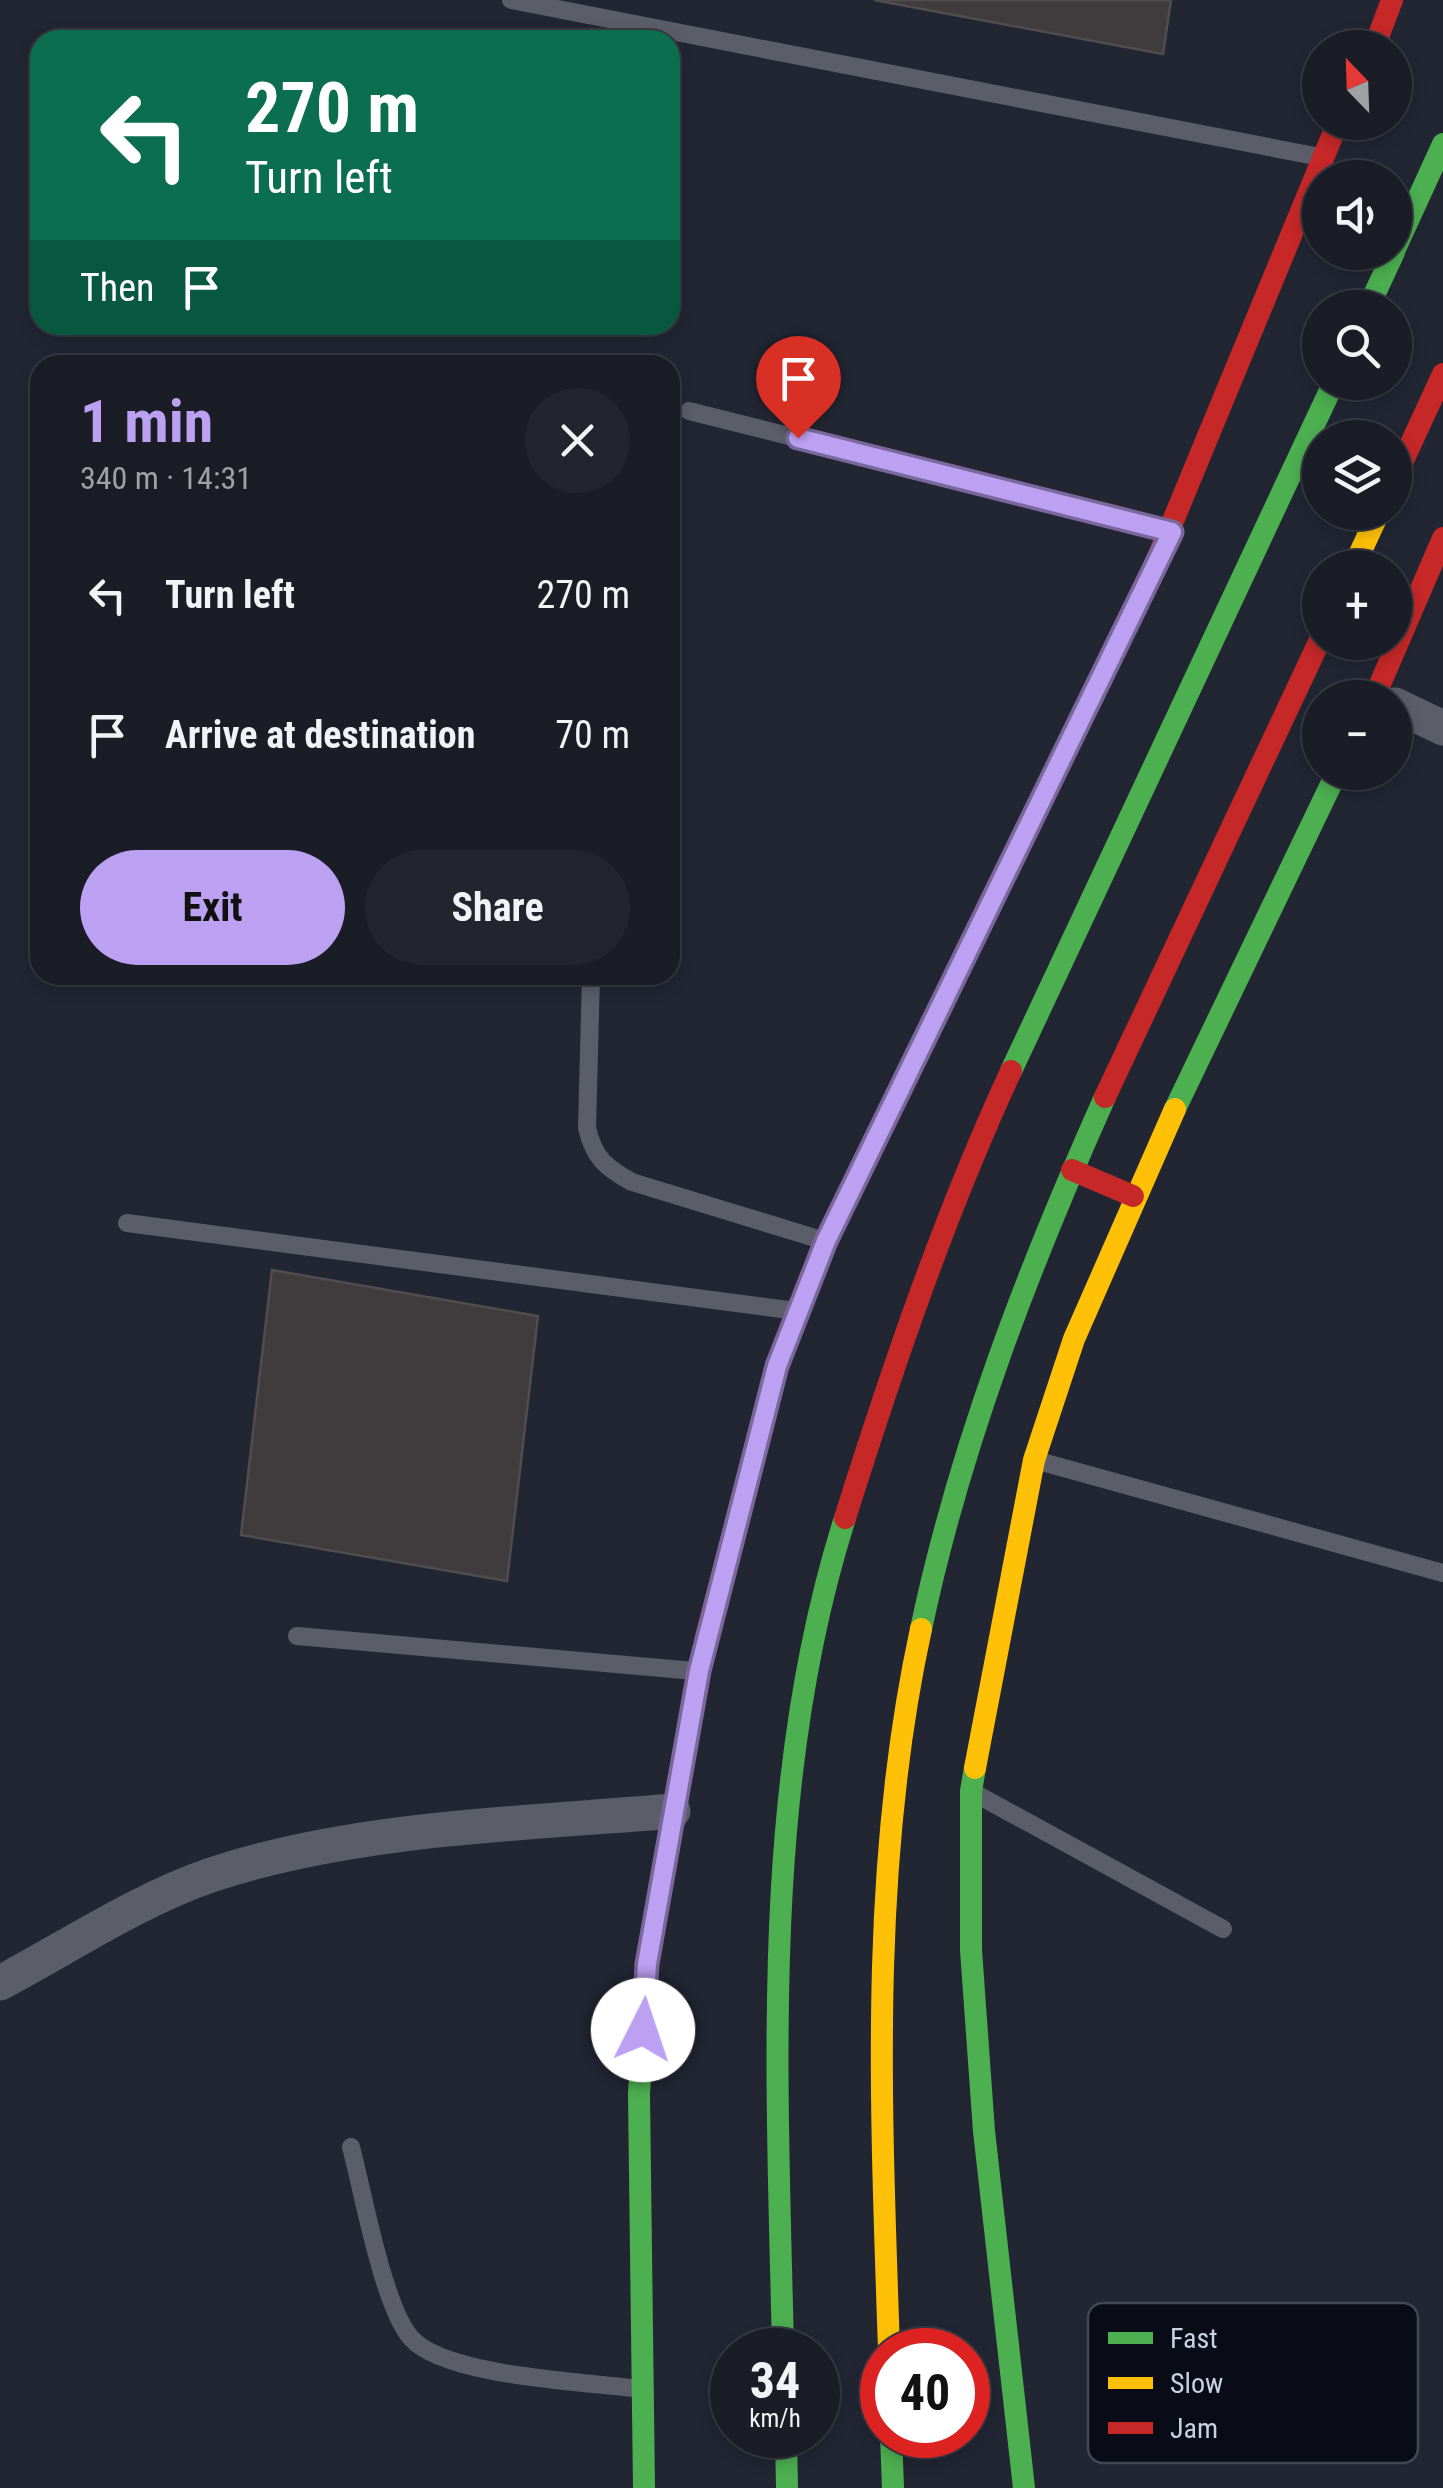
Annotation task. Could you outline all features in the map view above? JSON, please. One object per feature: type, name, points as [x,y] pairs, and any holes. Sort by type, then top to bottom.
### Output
[{"type":"main road","points":[[1381,30],[1392,0]]},
{"type":"main road","points":[[644,2488],[638,2094],[647,1964],[699,1671],[777,1366],[826,1241],[1172,532],[1330,140]]},
{"type":"main road","points":[[1412,212],[1443,144]]},
{"type":"main road","points":[[1412,441],[1443,374]]},
{"type":"main road","points":[[783,2328],[776,2050],[785,1857],[800,1698],[840,1536],[889,1378],[964,1172],[1326,400]]},
{"type":"main road","points":[[1387,680],[1443,538]]},
{"type":"main road","points":[[888,2328],[880,2029],[887,1839],[904,1704],[933,1562],[986,1392],[1072,1170],[1311,660]]},
{"type":"main road","points":[[1024,2488],[982,2095],[971,1950],[971,1791],[1034,1460],[1074,1339],[1134,1196],[1329,790]]},
{"type":"main road","points":[[1072,1170],[1134,1196]]},
{"type":"main road","points":[[786,2458],[787,2488]]},
{"type":"main road","points":[[891,2458],[892,2488]]},
{"type":"street","points":[[1412,714],[1443,728]]},
{"type":"street","points":[[0,1983],[168,1894],[257,1861],[410,1835],[673,1811]]},
{"type":"lane","points":[[511,0],[665,30]]},
{"type":"lane","points":[[680,33],[1322,158]]},
{"type":"lane","points":[[688,412],[1172,532]]},
{"type":"lane","points":[[591,985],[587,1128],[592,1150],[605,1167],[632,1182],[826,1241]]},
{"type":"lane","points":[[127,1223],[797,1311]]},
{"type":"lane","points":[[1034,1460],[1443,1573]]},
{"type":"lane","points":[[298,1636],[699,1671]]},
{"type":"lane","points":[[971,1791],[1224,1929]]},
{"type":"lane","points":[[351,2148],[394,2307],[411,2338],[440,2357],[493,2371],[642,2389]]},
{"type":"building","points":[[874,0],[1171,0],[1163,54]]},
{"type":"building","points":[[272,1270],[538,1316],[507,1581],[241,1535]]},
{"type":"traffic: fast","points":[[1412,212],[1443,144]]},
{"type":"traffic: fast","points":[[1376,290],[1386,270]]},
{"type":"traffic: fast","points":[[1011,1071],[1326,400]]},
{"type":"traffic: fast","points":[[794,1323],[826,1241],[1151,574]]},
{"type":"traffic: fast","points":[[1175,1109],[1328,790]]},
{"type":"traffic: fast","points":[[921,1629],[955,1492],[999,1358],[1105,1097]]},
{"type":"traffic: fast","points":[[782,2328],[778,2035],[786,1826],[799,1722],[818,1619],[845,1518]]},
{"type":"traffic: fast","points":[[644,2488],[639,2094],[647,1964],[683,1767]]},
{"type":"traffic: fast","points":[[975,1768],[971,1791],[971,1950],[984,2131],[1024,2488]]},
{"type":"traffic: fast","points":[[786,2458],[787,2488]]},
{"type":"traffic: fast","points":[[892,2458],[893,2488]]},
{"type":"traffic: slow","points":[[1361,550],[1371,530]]},
{"type":"traffic: slow","points":[[975,1768],[1034,1460],[1074,1339],[1175,1109]]},
{"type":"traffic: slow","points":[[888,2328],[882,2078],[886,1898],[904,1718],[921,1629]]},
{"type":"traffic: jam","points":[[1381,30],[1392,0]]},
{"type":"traffic: jam","points":[[1151,574],[1331,140]]},
{"type":"traffic: jam","points":[[1412,441],[1443,374]]},
{"type":"traffic: jam","points":[[1382,680],[1443,538]]},
{"type":"traffic: jam","points":[[1105,1097],[1311,660]]},
{"type":"traffic: jam","points":[[845,1518],[921,1292],[1011,1071]]},
{"type":"traffic: jam","points":[[1072,1170],[1133,1196]]},
{"type":"traffic: jam","points":[[683,1767],[706,1637],[777,1366],[794,1323]]},
{"type":"route","points":[[643,2030],[647,1964],[699,1671],[777,1366],[826,1241],[1172,532],[798,438]]}]
